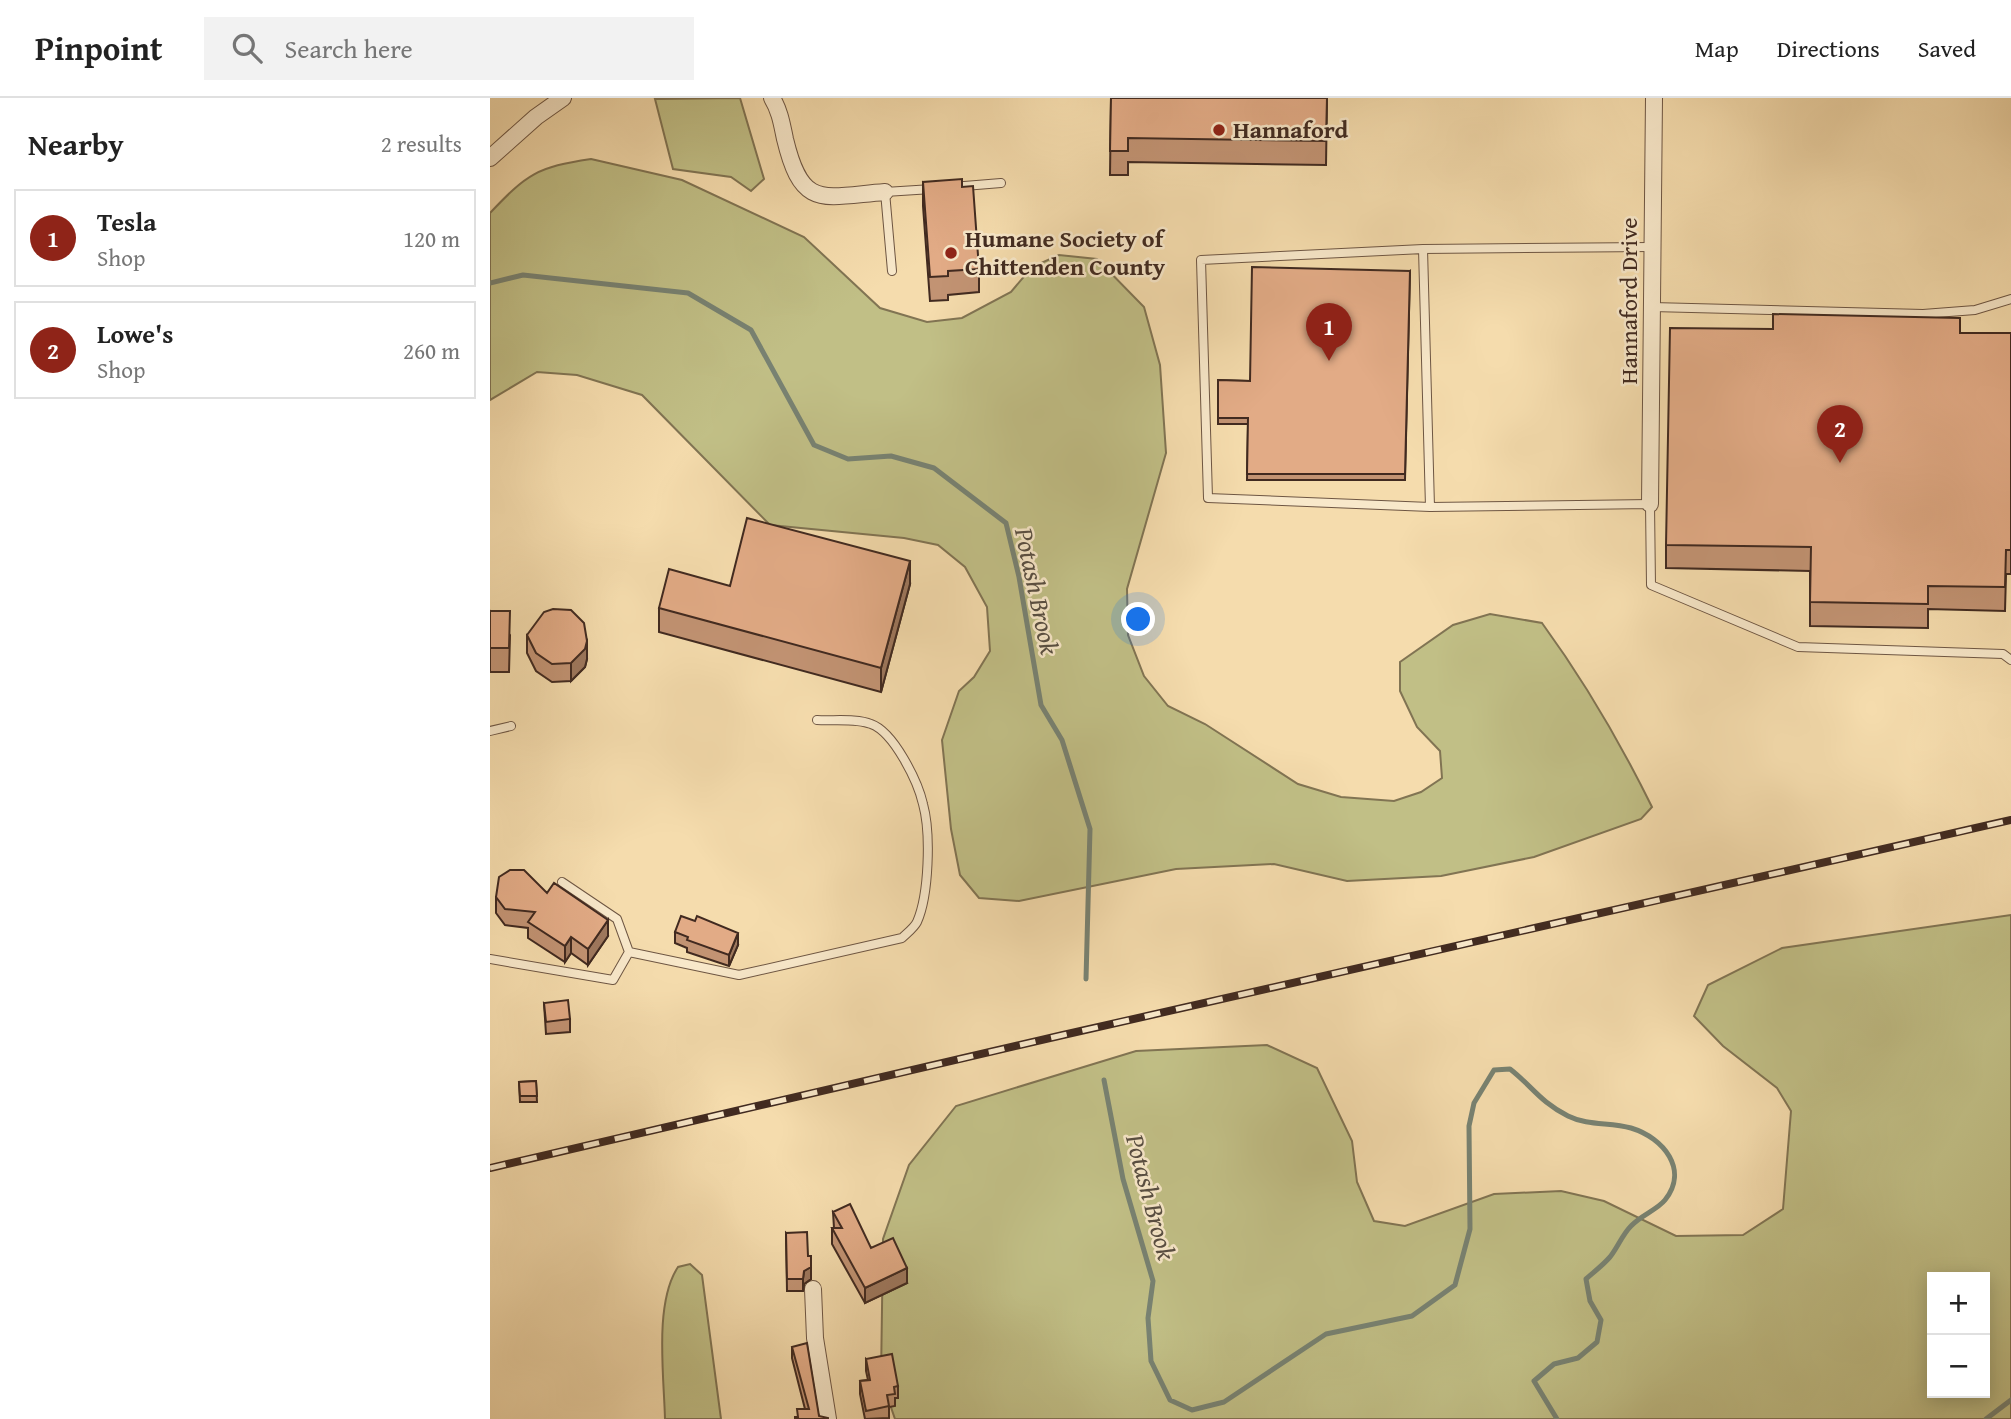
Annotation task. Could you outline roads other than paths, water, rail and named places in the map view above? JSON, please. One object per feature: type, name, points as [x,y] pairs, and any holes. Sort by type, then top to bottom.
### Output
[{"type":"street","points":[[490,158],[536,117],[563,98]]},
{"type":"street","points":[[772,98],[778,108],[793,172],[802,186],[818,195],[886,192]]},
{"type":"street","name":"Hannaford Drive","points":[[1650,504],[1654,98]]},
{"type":"street","points":[[813,1289],[815,1338],[828,1419]]},
{"type":"lane","points":[[892,271],[886,192],[1002,183]]},
{"type":"lane","points":[[1653,247],[1423,249],[1201,260],[1208,498],[1430,508],[1650,504],[1651,585],[1798,648],[2003,654],[2011,660]]},
{"type":"lane","points":[[1423,249],[1430,508]]},
{"type":"lane","points":[[1652,307],[1923,314],[1975,310],[2011,299]]},
{"type":"lane","points":[[629,953],[739,975],[902,938],[916,924],[924,894],[927,849],[923,804],[906,764],[888,735],[871,724],[817,720]]},
{"type":"lane","points":[[490,731],[511,726]]},
{"type":"lane","points":[[562,882],[617,919],[629,953]]},
{"type":"lane","points":[[490,959],[613,980],[629,953]]},
{"type":"waterway","name":"Potash Brook","points":[[490,283],[523,275],[688,293],[751,330],[814,445],[848,459],[891,456],[934,468],[1006,523],[1019,577],[1041,705],[1062,740],[1090,829],[1086,979]]},
{"type":"waterway","name":"Potash Brook","points":[[1104,1080],[1123,1179],[1153,1281],[1148,1318],[1151,1361],[1170,1400],[1192,1410],[1224,1402],[1326,1334],[1412,1316],[1455,1285],[1470,1229],[1469,1126],[1474,1103],[1494,1070],[1510,1069],[1543,1099],[1568,1116],[1583,1121],[1631,1128],[1654,1139],[1663,1147],[1673,1167],[1672,1189],[1662,1204],[1631,1226],[1610,1257],[1586,1279],[1590,1301],[1601,1320],[1597,1342],[1578,1358],[1554,1364],[1534,1381],[1557,1419]]},
{"type":"waterway","name":"Potash Brook","points":[[1986,1419],[2011,1400]]},
{"type":"railway","points":[[490,1168],[2011,820]]},
{"type":"place","name":"Hannaford","points":[[1219,130]]},
{"type":"place","name":"Humane Society of Chittenden County","points":[[951,253]]},
{"type":"place","name":"Tesla","points":[[1329,361]]},
{"type":"place","name":"Lowe's","points":[[1840,463]]}]
